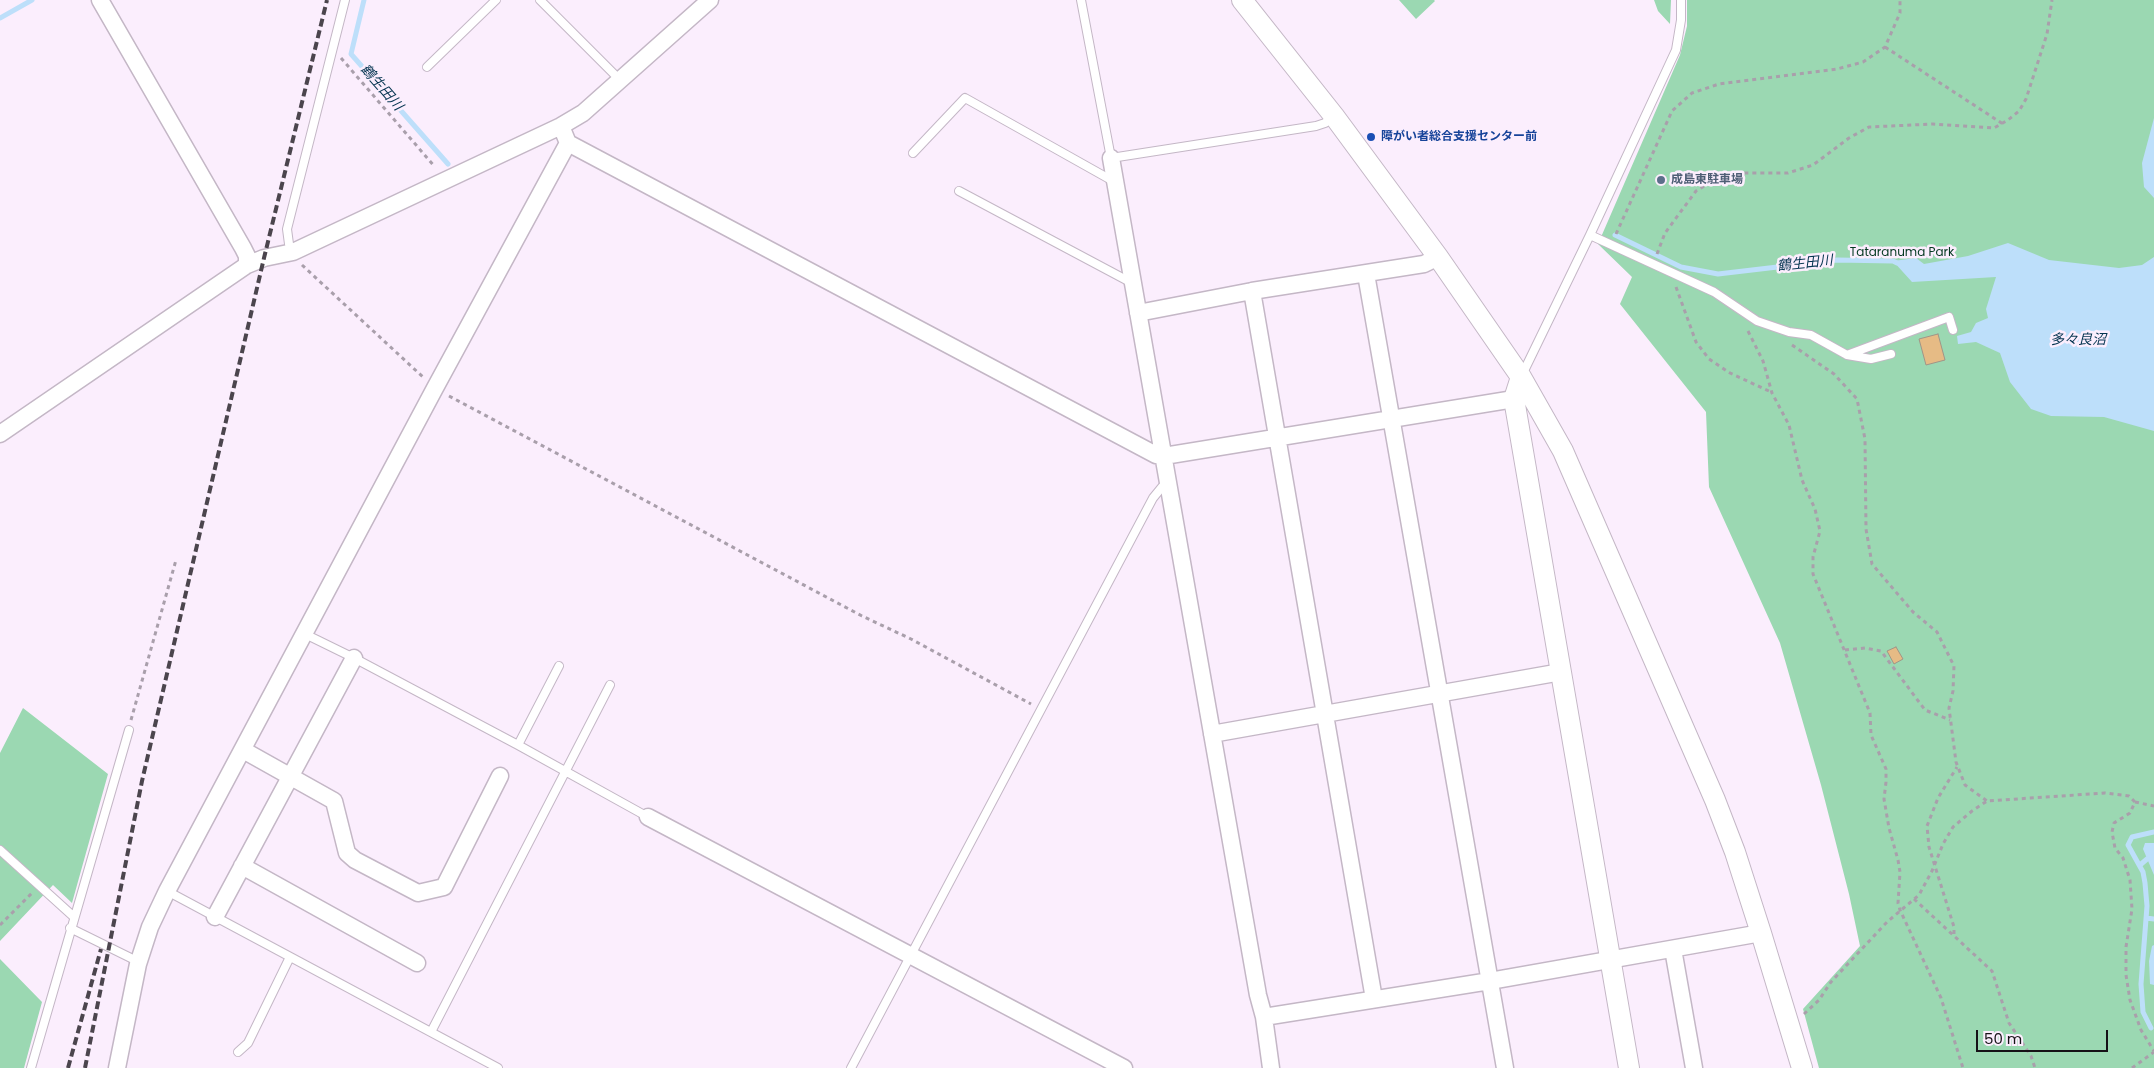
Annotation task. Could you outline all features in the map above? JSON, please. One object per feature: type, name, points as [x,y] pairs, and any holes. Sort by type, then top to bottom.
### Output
[{"type":"street","points":[[100,0],[243,248],[247,256],[247,264]]},
{"type":"street","points":[[0,434],[247,264],[264,258],[293,252],[561,126],[582,113],[710,0]]},
{"type":"street","points":[[1242,0],[1334,116],[1438,257],[1521,377],[1563,451],[1715,800],[1735,852],[1802,1068]]},
{"type":"street","points":[[561,126],[568,143],[1156,455],[1164,456],[1514,399]]},
{"type":"street","points":[[117,1068],[139,962],[150,927],[167,891],[568,143]]},
{"type":"street","points":[[1111,158],[1258,995],[1264,1018],[1271,1068]]},
{"type":"street","points":[[1138,313],[1252,291],[1424,264],[1438,257]]},
{"type":"street","points":[[1366,274],[1438,694],[1505,1068]]},
{"type":"street","points":[[1252,291],[1374,999]]},
{"type":"street","points":[[1521,377],[1514,399],[1629,1068]]},
{"type":"street","points":[[215,917],[354,658]]},
{"type":"street","points":[[1212,734],[1562,672]]},
{"type":"street","points":[[243,750],[334,801],[347,854],[418,893],[444,887],[500,776]]},
{"type":"street","points":[[648,817],[1124,1068]]},
{"type":"street","points":[[242,866],[417,963]]},
{"type":"street","points":[[1264,1018],[1490,981],[1761,933]]},
{"type":"street","points":[[1673,949],[1694,1068]]},
{"type":"lane","points":[[293,252],[289,244],[287,229],[345,0]]},
{"type":"lane","points":[[427,67],[496,0]]},
{"type":"lane","points":[[540,0],[621,80]]},
{"type":"lane","points":[[1081,0],[1111,158],[1316,126],[1325,123],[1334,116]]},
{"type":"lane","points":[[1521,377],[1590,235],[1676,50],[1681,20],[1681,0]]},
{"type":"lane","points":[[913,153],[965,98],[1115,182]]},
{"type":"lane","points":[[959,191],[1132,283]]},
{"type":"lane","points":[[1590,235],[1714,292],[1757,321],[1789,332],[1811,335],[1848,355],[1871,359],[1891,354]]},
{"type":"lane","points":[[1848,355],[1949,317],[1953,330]]},
{"type":"lane","points":[[851,1068],[1153,498],[1169,482]]},
{"type":"lane","points":[[305,634],[567,771],[648,817]]},
{"type":"lane","points":[[518,745],[559,666]]},
{"type":"lane","points":[[431,1032],[567,771],[568,763],[610,685]]},
{"type":"lane","points":[[31,1068],[128,730]]},
{"type":"lane","points":[[0,850],[74,917]]},
{"type":"lane","points":[[167,891],[498,1068]]},
{"type":"lane","points":[[70,928],[139,962]]},
{"type":"lane","points":[[238,1052],[248,1043],[290,957]]},
{"type":"path","points":[[1615,235],[1672,111],[1692,93],[1719,84],[1837,69],[1863,62],[1885,47],[1893,33],[1900,13],[1900,0]]},
{"type":"path","points":[[1653,264],[1665,233],[1696,191],[1726,173],[1788,173],[1813,165],[1849,138],[1869,127],[1933,124],[1994,128],[2003,124],[2019,111],[2026,99],[2047,34],[2052,0]]},
{"type":"path","points":[[1885,47],[2003,124]]},
{"type":"path","points":[[332,54],[342,58],[439,171],[443,180]]},
{"type":"path","points":[[293,252],[298,261],[435,388],[862,616],[911,639],[1041,709]]},
{"type":"path","points":[[1670,272],[1696,342],[1709,359],[1730,373],[1772,393]]},
{"type":"path","points":[[1744,313],[1748,330],[1763,361],[1772,393],[1789,425],[1802,480],[1815,510],[1820,531],[1813,557],[1813,574],[1870,712],[1871,735],[1886,768],[1884,799],[1900,872],[1898,903],[1900,910],[1941,998],[1963,1068]]},
{"type":"path","points":[[1788,342],[1834,374],[1857,399],[1865,439],[1866,529],[1872,564],[1913,612],[1936,632],[1954,666],[1953,691],[1949,708],[1957,766],[1965,785],[1987,800]]},
{"type":"path","points":[[128,730],[176,560]]},
{"type":"path","points":[[1845,650],[1864,648],[1881,651],[1924,710],[1950,720]]},
{"type":"path","points":[[1954,934],[1954,927],[1929,847],[1927,826],[1938,798],[1957,766]]},
{"type":"path","points":[[1801,1017],[1819,1000],[1831,982],[1900,910],[1919,895],[1934,867],[1943,844],[1954,827],[1987,800],[2105,793],[2128,796],[2136,802],[2154,806]]},
{"type":"path","points":[[2132,1068],[2154,1052],[2141,1030],[2130,1000],[2126,975],[2126,947],[2132,909],[2130,880],[2123,858],[2115,848],[2112,832],[2114,822],[2130,813],[2136,802]]},
{"type":"path","points":[[0,925],[40,885]]},
{"type":"path","points":[[1914,899],[1992,971],[2008,1023],[2031,1056],[2035,1068]]},
{"type":"green space","points":[[1399,0],[1434,0],[1435,1],[1416,19]]},
{"type":"green space","points":[[1654,0],[1671,0],[1670,24],[1658,11]]},
{"type":"green space","name":"Tataranuma Park","points":[[1687,0],[2154,0],[2154,1068],[1819,1068],[1803,1009],[1860,946],[1849,894],[1821,785],[1780,643],[1709,487],[1706,412],[1620,304],[1632,277],[1598,244],[1680,55],[1687,26]]},
{"type":"green space","points":[[23,708],[108,774],[72,903],[53,885],[0,941],[0,753]]},
{"type":"green space","points":[[0,959],[42,1002],[24,1068],[0,1068]]},
{"type":"water","points":[[2154,118],[2154,198],[2144,187],[2142,163]]},
{"type":"water","name":"多々良沼","points":[[2008,243],[2049,260],[2119,268],[2142,265],[2154,257],[2154,431],[2104,417],[2051,416],[2031,409],[2010,382],[2000,353],[1976,342],[1958,344],[1957,336],[1971,332],[1976,323],[1988,318],[1986,309],[1996,277],[1912,282],[1893,261],[1916,258],[1924,264],[1968,256]]},
{"type":"water","points":[[2145,843],[2154,843],[2154,875],[2143,849]]},
{"type":"water","points":[[2154,945],[2154,985],[2150,984],[2149,961],[2152,946]]},
{"type":"building","points":[[1938,334],[1945,360],[1926,365],[1919,339]]},
{"type":"building","points":[[1896,647],[1903,659],[1894,664],[1887,651]]},
{"type":"waterway","name":"鶴生田川","points":[[0,18],[32,0]]},
{"type":"waterway","name":"鶴生田川","points":[[364,0],[351,54],[448,164]]},
{"type":"waterway","name":"鶴生田川","points":[[1615,235],[1681,267],[1718,274],[1837,260],[1893,261],[1897,263]]},
{"type":"waterway","points":[[2151,1028],[2143,1012],[2141,984],[2147,906],[2145,883],[2143,872],[2128,845],[2132,837],[2154,832]]},
{"type":"waterway","points":[[2140,865],[2147,859]]},
{"type":"waterway","points":[[2146,918],[2154,919]]},
{"type":"railway","points":[[85,1068],[142,781],[264,258],[327,0]]},
{"type":"railway","points":[[68,1068],[101,949]]},
{"type":"place","name":"障がい者総合支援センター前","points":[[1371,137]]},
{"type":"place","name":"成島東駐車場","points":[[1661,180]]}]
